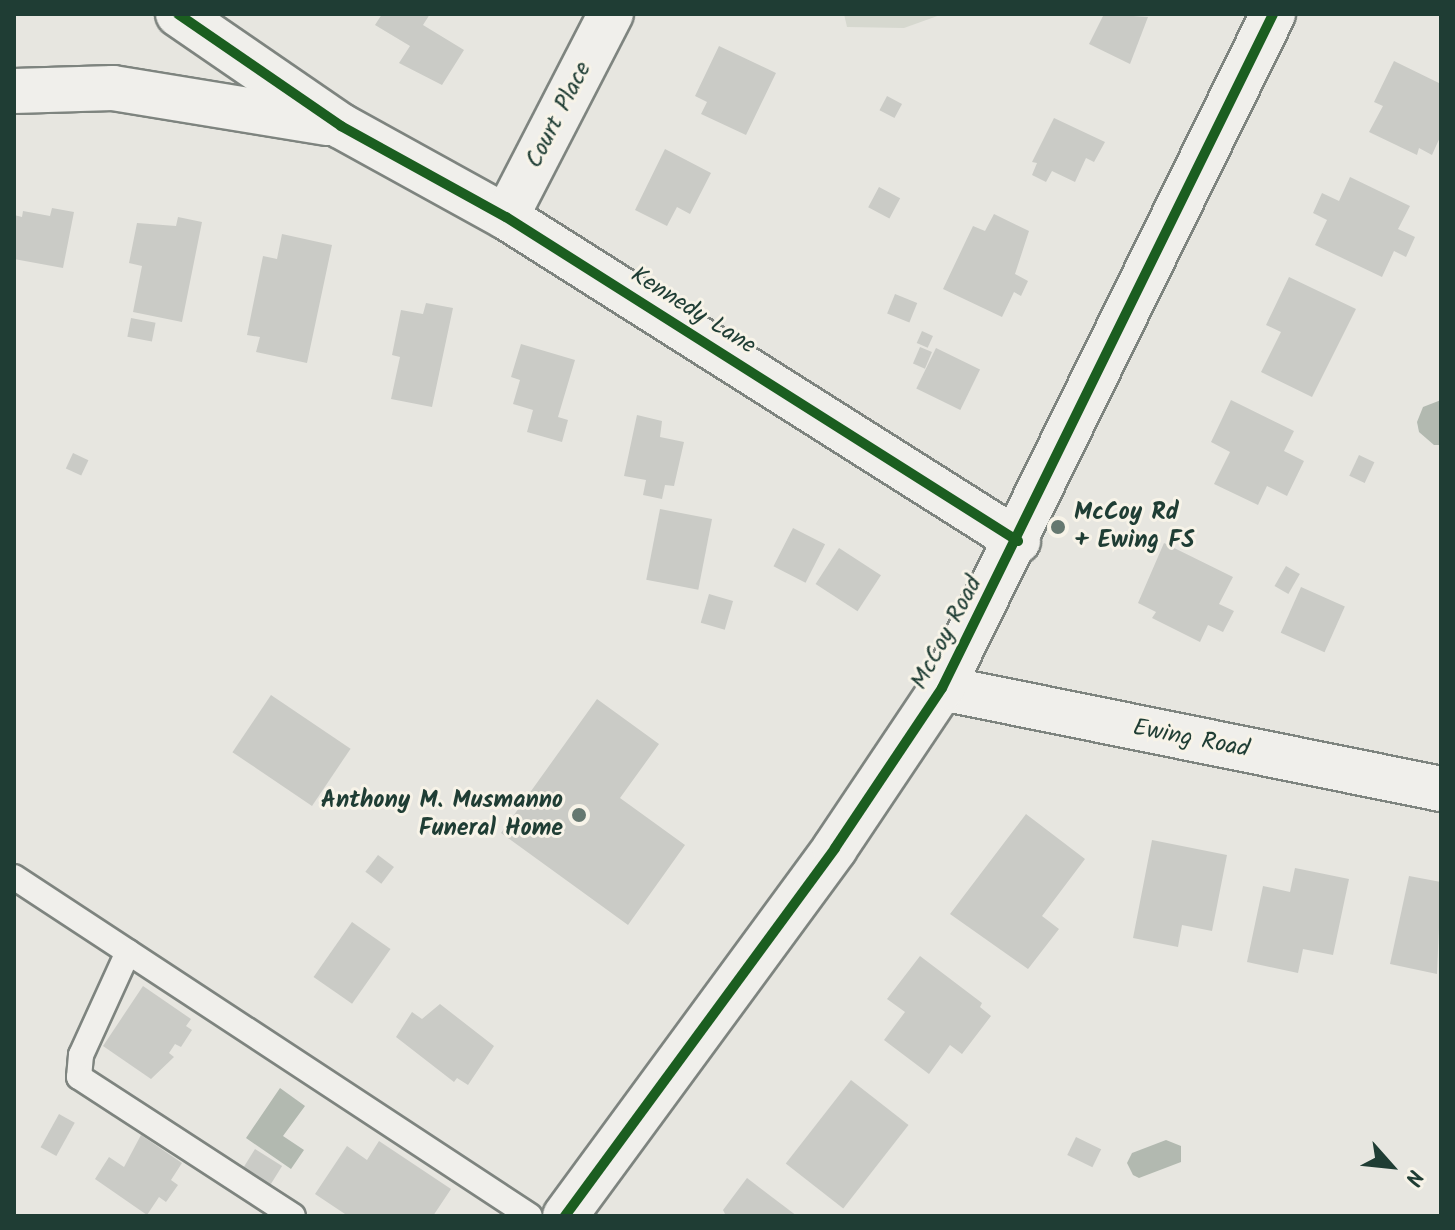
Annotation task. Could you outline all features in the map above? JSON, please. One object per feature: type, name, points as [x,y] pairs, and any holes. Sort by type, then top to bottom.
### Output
[{"type":"street","points":[[178,14],[341,126]]},
{"type":"street","name":"Court Place","points":[[506,217],[611,14]]},
{"type":"street","name":"McCoy Road","points":[[565,1216],[835,848],[942,688],[1018,541],[1273,14]]},
{"type":"street","points":[[14,91],[113,88],[341,126]]},
{"type":"street","name":"Kennedy Lane","points":[[341,126],[506,217],[1018,541]]},
{"type":"street","name":"Ewing Road","points":[[942,688],[1441,789]]},
{"type":"lane","points":[[14,877],[530,1216]]},
{"type":"lane","points":[[128,952],[81,1055],[79,1077],[293,1216]]},
{"type":"shaded area","points":[[844,14],[943,14],[904,28],[847,27]]},
{"type":"shaded area","points":[[1441,400],[1441,445],[1434,445],[1419,432],[1417,422],[1423,407]]},
{"type":"shaded area","points":[[280,1088],[305,1106],[283,1136],[304,1150],[291,1169],[246,1138]]},
{"type":"shaded area","points":[[1166,1140],[1181,1146],[1181,1162],[1139,1178],[1133,1175],[1127,1163],[1132,1153]]},
{"type":"building","points":[[382,14],[430,14],[423,25],[464,50],[442,85],[399,63],[410,46],[375,25]]},
{"type":"building","points":[[1104,14],[1148,17],[1130,64],[1089,44]]},
{"type":"building","points":[[719,46],[776,73],[746,135],[701,114],[707,102],[695,96]]},
{"type":"building","points":[[1394,61],[1441,84],[1441,135],[1432,155],[1419,148],[1417,155],[1369,132],[1383,106],[1374,102]]},
{"type":"building","points":[[887,96],[902,104],[894,118],[879,110]]},
{"type":"building","points":[[1054,118],[1105,142],[1094,162],[1086,158],[1075,182],[1052,171],[1046,182],[1032,175],[1037,163],[1032,162]]},
{"type":"building","points":[[665,149],[711,173],[690,214],[677,207],[667,226],[635,210]]},
{"type":"building","points":[[1350,177],[1410,206],[1398,229],[1415,237],[1406,257],[1394,251],[1382,277],[1315,245],[1327,220],[1313,213],[1322,193],[1339,201]]},
{"type":"building","points":[[879,187],[900,198],[889,219],[868,207]]},
{"type":"building","points":[[52,208],[74,212],[63,268],[14,259],[14,215],[22,217],[23,211],[50,216]]},
{"type":"building","points":[[994,214],[1029,231],[1015,274],[1028,281],[1021,296],[1014,292],[1002,317],[943,289],[973,226],[985,231]]},
{"type":"building","points":[[178,217],[202,222],[182,322],[133,312],[142,266],[129,263],[137,223],[176,226]]},
{"type":"building","points":[[282,234],[332,245],[307,363],[256,352],[260,337],[247,335],[263,256],[277,259]]},
{"type":"building","points":[[1289,277],[1356,309],[1312,397],[1261,372],[1281,332],[1266,325]]},
{"type":"building","points":[[895,294],[917,303],[909,322],[887,313]]},
{"type":"building","points":[[426,303],[453,308],[432,407],[391,399],[400,357],[392,355],[401,310],[423,314]]},
{"type":"building","points":[[131,318],[156,323],[152,341],[127,337]]},
{"type":"building","points":[[922,331],[933,336],[928,348],[917,343]]},
{"type":"building","points":[[521,344],[575,360],[558,417],[568,420],[562,442],[527,432],[533,410],[513,404],[520,380],[511,377]]},
{"type":"building","points":[[920,347],[932,352],[925,369],[913,364]]},
{"type":"building","points":[[936,348],[980,369],[960,410],[916,388]]},
{"type":"building","points":[[1231,400],[1294,431],[1284,451],[1304,461],[1287,496],[1267,486],[1258,505],[1214,484],[1230,452],[1211,442]]},
{"type":"building","points":[[637,415],[662,421],[660,437],[684,442],[674,486],[665,485],[662,499],[643,495],[646,480],[624,476]]},
{"type":"building","points":[[73,453],[88,460],[81,476],[66,468]]},
{"type":"building","points":[[1359,455],[1374,462],[1365,483],[1349,476]]},
{"type":"building","points":[[660,509],[712,519],[698,590],[646,580]]},
{"type":"building","points":[[793,528],[825,544],[806,583],[773,566]]},
{"type":"building","points":[[1164,543],[1233,577],[1219,604],[1234,611],[1223,632],[1208,625],[1200,642],[1152,618],[1156,612],[1138,603]]},
{"type":"building","points":[[839,548],[881,575],[858,611],[816,584]]},
{"type":"building","points":[[1286,566],[1300,574],[1288,594],[1274,586]]},
{"type":"building","points":[[1301,587],[1345,607],[1325,652],[1281,633]]},
{"type":"building","points":[[709,594],[733,601],[725,630],[701,623]]},
{"type":"building","points":[[271,695],[351,749],[312,806],[232,752]]},
{"type":"building","name":"Anthony M. Musmanno Funeral Home","points":[[597,699],[659,744],[620,798],[685,845],[628,925],[501,833]]},
{"type":"building","points":[[1026,814],[1085,859],[1042,916],[1059,929],[1028,969],[950,914]]},
{"type":"building","points":[[1152,840],[1227,855],[1212,931],[1182,925],[1178,947],[1133,938]]},
{"type":"building","points":[[378,855],[394,867],[381,884],[365,872]]},
{"type":"building","points":[[1295,868],[1349,879],[1333,955],[1303,949],[1298,973],[1247,962],[1263,886],[1290,892]]},
{"type":"building","points":[[1409,876],[1441,882],[1437,974],[1390,964]]},
{"type":"building","points":[[352,922],[391,949],[352,1004],[314,977]]},
{"type":"building","points":[[920,956],[982,1003],[980,1007],[991,1016],[962,1054],[950,1045],[929,1074],[884,1040],[905,1012],[887,999]]},
{"type":"building","points":[[143,986],[191,1019],[186,1026],[192,1030],[181,1047],[175,1044],[169,1053],[174,1057],[151,1079],[103,1046]]},
{"type":"building","points":[[440,1004],[494,1046],[468,1085],[457,1078],[454,1082],[396,1037],[412,1012],[422,1019]]},
{"type":"building","points":[[851,1080],[909,1125],[843,1208],[786,1164]]},
{"type":"building","points":[[59,1114],[75,1123],[56,1156],[41,1147]]},
{"type":"building","points":[[141,1135],[182,1163],[171,1180],[178,1185],[166,1202],[159,1197],[147,1215],[95,1179],[109,1157],[124,1167]]},
{"type":"building","points":[[1076,1137],[1101,1149],[1092,1167],[1067,1155]]},
{"type":"building","points":[[379,1141],[451,1189],[433,1216],[348,1216],[315,1194],[347,1146],[367,1160]]},
{"type":"building","points":[[255,1149],[282,1166],[270,1185],[243,1169]]},
{"type":"building","points":[[747,1178],[797,1216],[726,1216],[723,1210]]},
{"type":"cycle path","points":[[178,14],[341,126],[506,217],[1018,541]]},
{"type":"cycle path","points":[[565,1216],[835,848],[942,688],[1273,14]]},
{"type":"place","name":"McCoy Rd + Ewing FS","points":[[1058,527]]},
{"type":"place","name":"Anthony M. Musmanno Funeral Home","points":[[579,815]]}]
